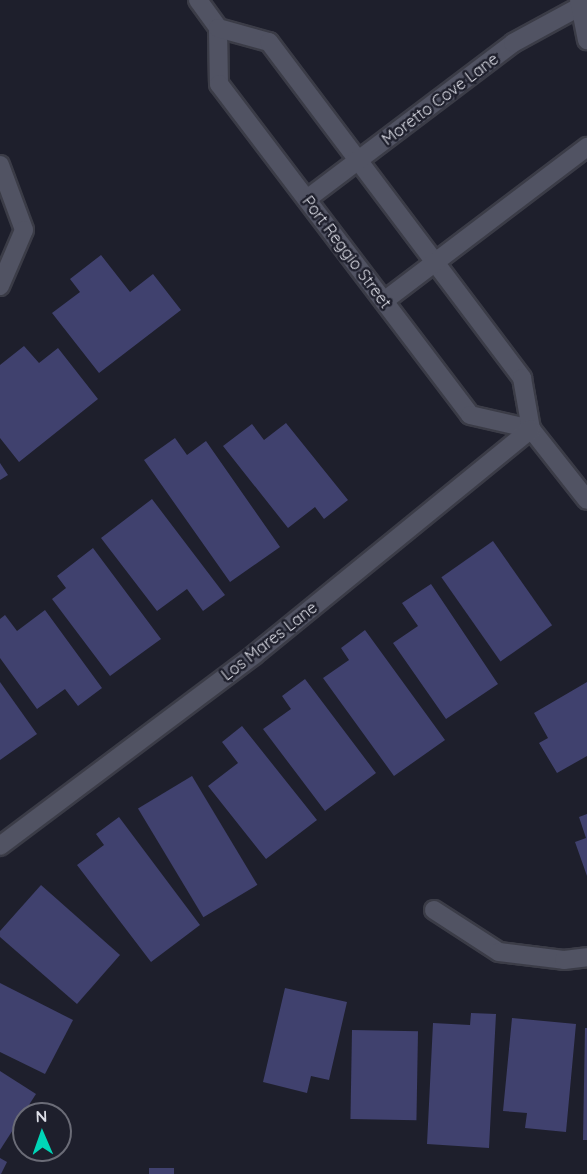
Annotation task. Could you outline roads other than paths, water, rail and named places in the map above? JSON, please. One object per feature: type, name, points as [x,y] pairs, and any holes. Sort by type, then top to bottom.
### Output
[{"type":"street","points":[[198,0],[218,28],[268,42],[522,378],[531,429],[587,500]]},
{"type":"street","points":[[579,4],[587,40]]},
{"type":"street","name":"Moretto Cove Lane","points":[[307,199],[513,43],[579,4]]},
{"type":"street","name":"Port Reggio Street","points":[[218,28],[219,84],[470,416],[531,429]]},
{"type":"street","points":[[384,302],[587,147]]},
{"type":"street","points":[[0,165],[14,193],[24,230],[0,286]]},
{"type":"street","name":"Los Mares Lane","points":[[0,846],[254,655],[531,429]]},
{"type":"street","points":[[434,910],[499,952],[564,960],[587,957]]}]
